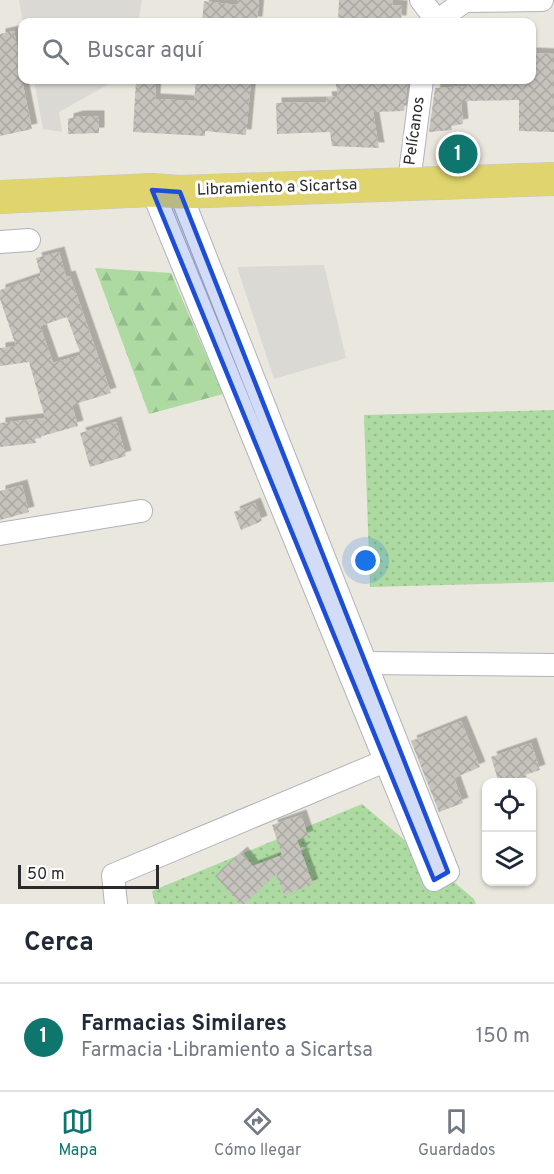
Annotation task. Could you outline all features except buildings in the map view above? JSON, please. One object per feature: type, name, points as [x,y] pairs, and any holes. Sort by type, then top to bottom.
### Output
[{"type":"main road","name":"Libramiento a Sicartsa","points":[[0,197],[554,179]]},
{"type":"street","points":[[421,0],[435,18]]},
{"type":"street","points":[[445,18],[448,13],[465,1],[542,0]]},
{"type":"street","name":"Pelícanos","points":[[408,182],[421,84]]},
{"type":"street","points":[[166,191],[366,663],[448,872],[434,880],[385,760],[166,191]]},
{"type":"street","points":[[0,242],[29,240]]},
{"type":"street","points":[[0,534],[141,511]]},
{"type":"street","points":[[366,663],[554,665]]},
{"type":"street","points":[[116,904],[113,875],[385,760]]},
{"type":"highlighted area","points":[[152,190],[180,192],[448,872],[434,880],[174,243]]},
{"type":"green space","points":[[95,268],[171,273],[223,394],[149,414]]},
{"type":"green space","points":[[554,410],[554,582],[370,587],[364,415]]},
{"type":"green space","points":[[362,804],[474,899],[476,904],[155,904],[152,891]]},
{"type":"shaded area","points":[[19,0],[142,0],[139,18],[22,18]]},
{"type":"shaded area","points":[[35,84],[109,84],[59,112],[62,132],[43,129]]},
{"type":"shaded area","points":[[324,265],[346,358],[274,379],[237,267]]},
{"type":"place","name":"Farmacias Similares","points":[[458,154]]}]
